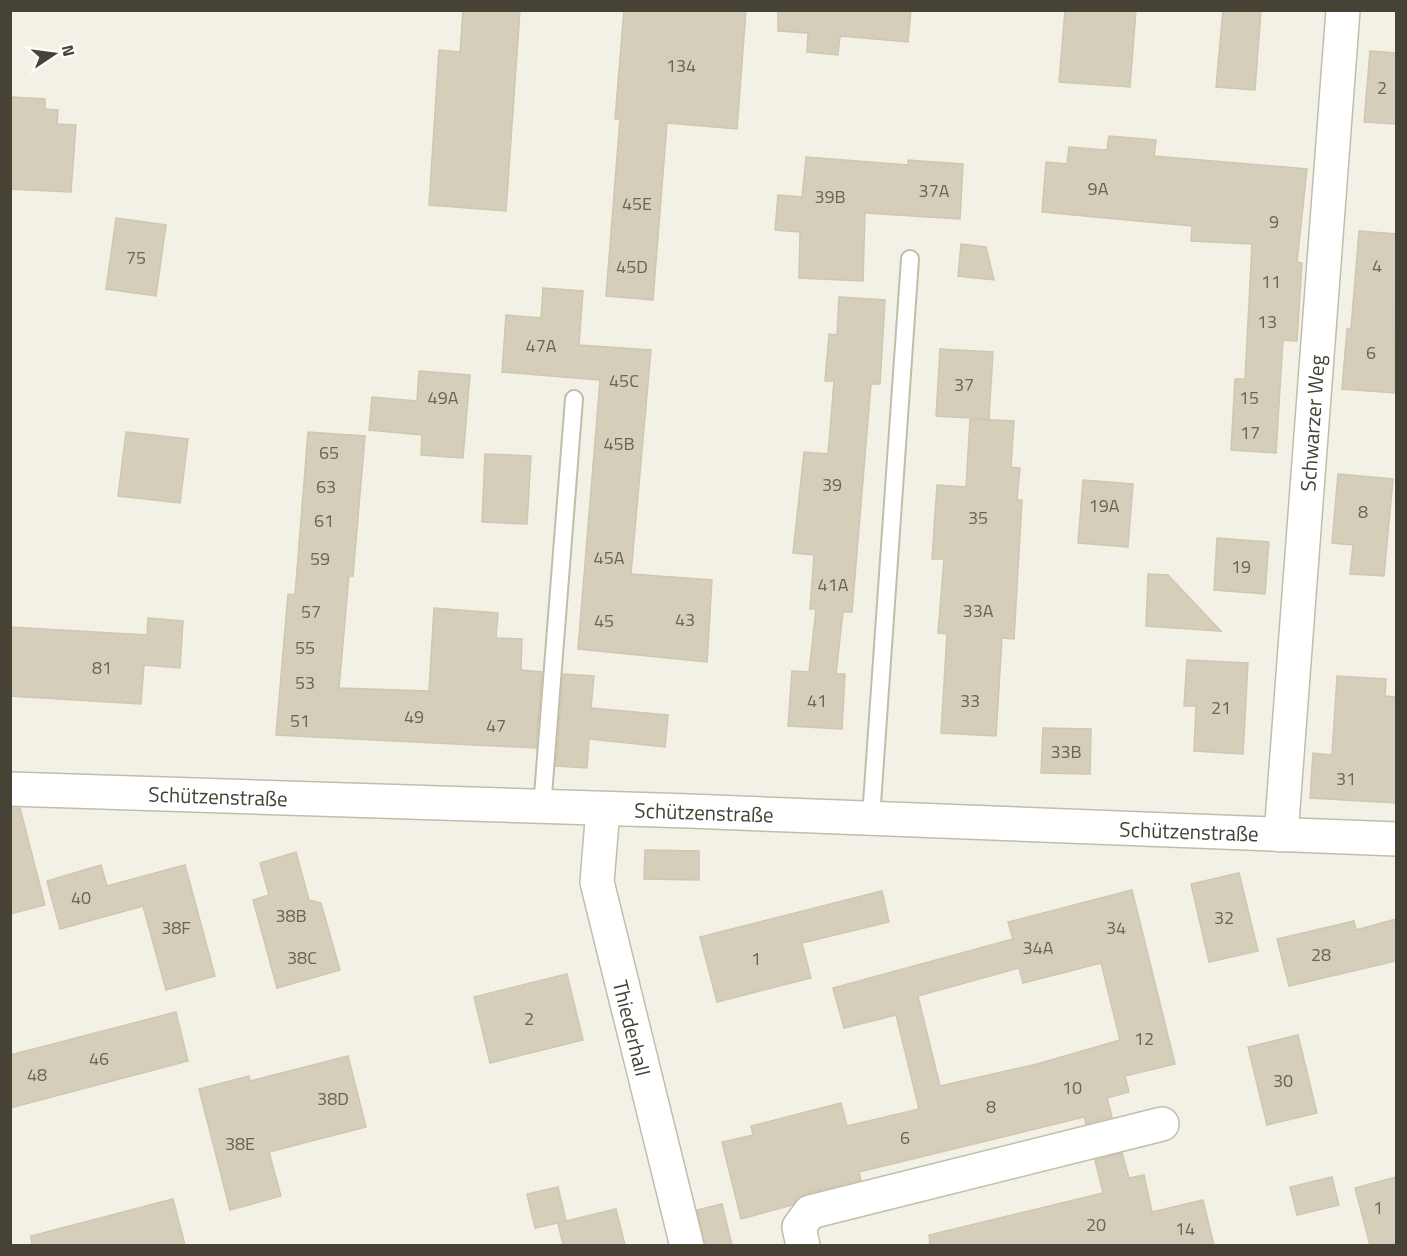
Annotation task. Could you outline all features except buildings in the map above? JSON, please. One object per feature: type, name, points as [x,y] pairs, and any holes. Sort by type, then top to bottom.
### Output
[{"type":"street","name":"Schwarzer Weg","points":[[1281,835],[1343,10]]},
{"type":"street","name":"Schützenstraße","points":[[10,789],[871,818],[1396,839]]},
{"type":"street","name":"Thiederhall","points":[[603,809],[597,882],[687,1245]]},
{"type":"street","points":[[802,1245],[799,1227],[810,1212],[1162,1124]]},
{"type":"lane","points":[[871,818],[909,259]]},
{"type":"lane","points":[[542,808],[574,399]]}]
